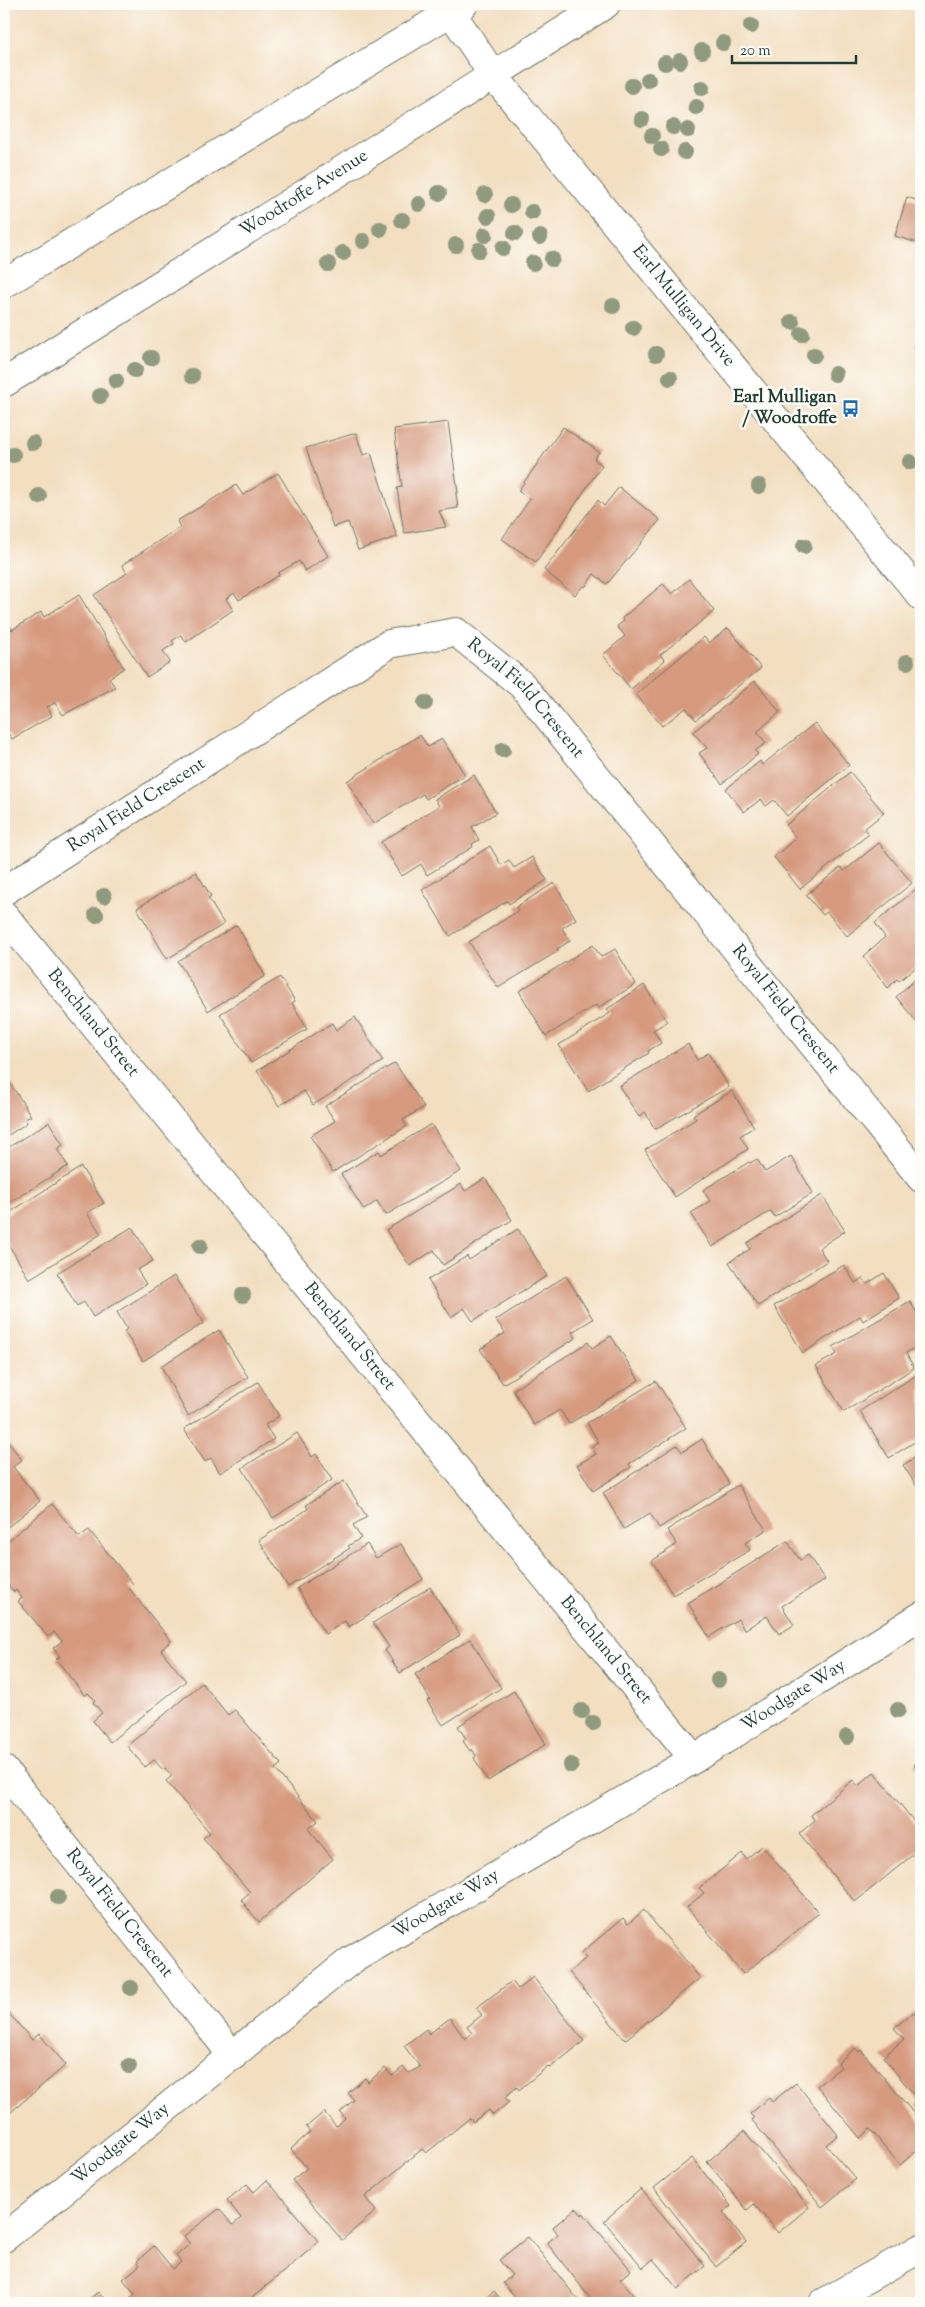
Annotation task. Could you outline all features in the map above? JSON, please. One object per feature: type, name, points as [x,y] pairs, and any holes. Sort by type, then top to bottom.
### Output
[{"type":"street","name":"Woodroffe Avenue","points":[[4,383],[606,4]]},
{"type":"street","name":"Earl Mulligan Drive","points":[[457,8],[493,75],[921,596]]},
{"type":"street","points":[[4,284],[457,8]]},
{"type":"street","name":"Royal Field Crescent","points":[[4,891],[389,644],[456,632],[522,685],[921,1178]]},
{"type":"street","name":"Benchland Street","points":[[4,915],[694,1759]]},
{"type":"street","name":"Woodgate Way","points":[[4,2238],[350,1961],[694,1759],[921,1616]]},
{"type":"street","name":"Royal Field Crescent","points":[[4,1770],[233,2056]]},
{"type":"street","points":[[823,2303],[921,2248]]},
{"type":"building","points":[[907,197],[921,202],[921,244],[895,236]]},
{"type":"building","points":[[921,340],[921,352],[916,344]]},
{"type":"building","points":[[448,422],[458,493],[456,493],[458,508],[439,511],[446,527],[404,533],[397,488],[402,487],[394,429]]},
{"type":"building","points":[[563,427],[599,452],[594,459],[602,465],[536,562],[502,539],[530,499],[518,491]]},
{"type":"building","points":[[356,433],[363,455],[371,453],[397,537],[358,550],[348,522],[333,527],[306,448]]},
{"type":"building","points":[[278,473],[328,556],[305,571],[299,561],[239,600],[234,593],[226,599],[233,610],[186,642],[181,635],[172,641],[174,644],[163,651],[170,662],[147,677],[94,595],[127,573],[122,565],[180,527],[177,521],[236,485],[243,495]]},
{"type":"building","points":[[619,487],[660,520],[607,584],[594,574],[585,587],[583,586],[575,595],[544,570],[598,500],[604,506]]},
{"type":"building","points":[[689,579],[714,611],[660,655],[665,660],[631,689],[603,655],[625,636],[617,626],[624,621],[622,618],[663,584],[672,594]]},
{"type":"building","points":[[79,595],[124,668],[109,678],[115,687],[63,715],[55,703],[47,707],[52,716],[12,739],[7,732],[4,734],[4,628],[9,625],[12,630],[41,612],[44,617]]},
{"type":"building","points":[[728,628],[761,668],[696,720],[686,708],[662,726],[636,694],[704,637],[709,643]]},
{"type":"building","points":[[755,681],[780,712],[757,732],[766,743],[755,751],[758,754],[722,784],[699,753],[707,748],[693,732]]},
{"type":"building","points":[[815,723],[849,765],[787,816],[774,800],[766,806],[761,799],[744,812],[726,789],[760,761],[762,765]]},
{"type":"building","points":[[420,735],[428,747],[442,739],[465,775],[426,799],[423,794],[373,824],[347,781]]},
{"type":"building","points":[[850,772],[884,813],[864,829],[869,834],[800,889],[774,857],[796,838],[786,825]]},
{"type":"building","points":[[474,775],[496,813],[472,827],[479,840],[472,844],[473,847],[427,875],[421,864],[402,876],[381,842],[439,806],[435,799]]},
{"type":"building","points":[[879,843],[912,883],[847,936],[827,912],[823,915],[806,895],[841,867],[844,871]]},
{"type":"building","points":[[490,846],[501,865],[509,860],[514,868],[532,857],[547,880],[509,904],[507,901],[450,936],[422,890]]},
{"type":"building","points":[[196,872],[211,896],[208,898],[224,924],[167,959],[137,908]]},
{"type":"building","points":[[554,883],[576,919],[562,928],[570,941],[557,949],[558,951],[498,988],[469,942],[518,911],[516,907]]},
{"type":"building","points":[[921,885],[921,963],[899,981],[897,979],[888,988],[863,956],[885,937],[875,923]]},
{"type":"building","points":[[237,925],[265,976],[208,1011],[178,961]]},
{"type":"building","points":[[593,945],[601,957],[615,949],[636,984],[598,1008],[596,1005],[546,1036],[519,991]]},
{"type":"building","points":[[921,974],[921,1027],[896,997]]},
{"type":"building","points":[[280,977],[295,1001],[292,1003],[307,1029],[251,1063],[220,1014]]},
{"type":"building","points":[[644,985],[667,1022],[653,1030],[661,1043],[648,1051],[649,1053],[588,1091],[559,1045],[610,1013],[607,1009]]},
{"type":"building","points":[[355,1017],[383,1061],[313,1105],[304,1091],[279,1106],[257,1071],[332,1023],[336,1030]]},
{"type":"building","points":[[688,1044],[697,1060],[708,1053],[729,1087],[655,1129],[645,1112],[639,1117],[619,1086]]},
{"type":"building","points":[[395,1063],[424,1107],[403,1120],[407,1126],[333,1172],[310,1136],[335,1121],[325,1106]]},
{"type":"building","points":[[4,1073],[31,1116],[25,1119],[27,1123],[4,1138]]},
{"type":"building","points":[[732,1091],[754,1127],[740,1136],[748,1149],[675,1197],[645,1150],[696,1119],[693,1115]]},
{"type":"building","points":[[49,1122],[63,1145],[57,1149],[68,1166],[4,1206],[4,1150]]},
{"type":"building","points":[[431,1124],[461,1171],[386,1215],[377,1201],[364,1210],[341,1174],[379,1151],[381,1155]]},
{"type":"building","points":[[791,1156],[813,1193],[775,1217],[771,1211],[712,1247],[691,1213],[710,1201],[703,1190],[749,1162],[757,1159],[765,1172]]},
{"type":"building","points":[[81,1167],[104,1203],[87,1213],[101,1234],[29,1279],[4,1237],[4,1216]]},
{"type":"building","points":[[485,1178],[512,1220],[443,1265],[434,1250],[410,1266],[386,1230],[461,1184],[465,1191]]},
{"type":"building","points":[[822,1195],[845,1231],[819,1248],[827,1261],[758,1306],[729,1262],[750,1249],[747,1243]]},
{"type":"building","points":[[132,1227],[153,1261],[137,1270],[146,1284],[93,1317],[84,1302],[77,1306],[57,1273]]},
{"type":"building","points":[[518,1229],[547,1276],[473,1321],[464,1308],[451,1317],[428,1280],[467,1256],[469,1260]]},
{"type":"building","points":[[844,1265],[855,1283],[863,1278],[867,1284],[884,1273],[899,1298],[863,1321],[860,1316],[803,1353],[774,1306]]},
{"type":"building","points":[[174,1276],[204,1323],[143,1361],[124,1331],[127,1329],[117,1312]]},
{"type":"building","points":[[566,1276],[593,1319],[572,1332],[576,1338],[503,1384],[480,1349],[505,1333],[496,1320]]},
{"type":"building","points":[[910,1301],[921,1320],[920,1344],[906,1353],[914,1368],[844,1412],[816,1366],[837,1354],[833,1347]]},
{"type":"building","points":[[219,1330],[248,1377],[188,1416],[161,1366]]},
{"type":"building","points":[[611,1336],[639,1380],[569,1424],[560,1410],[534,1425],[513,1390],[588,1342],[592,1348]]},
{"type":"building","points":[[921,1372],[921,1438],[889,1458],[860,1411]]},
{"type":"building","points":[[656,1381],[686,1428],[629,1464],[631,1467],[593,1491],[577,1465],[596,1454],[592,1447],[599,1443],[587,1423]]},
{"type":"building","points":[[258,1382],[279,1416],[265,1425],[274,1439],[220,1473],[211,1458],[205,1462],[184,1429]]},
{"type":"building","points":[[297,1433],[312,1457],[316,1454],[332,1480],[273,1518],[242,1468]]},
{"type":"building","points":[[4,1437],[22,1460],[13,1467],[40,1501],[4,1530]]},
{"type":"building","points":[[702,1439],[729,1484],[659,1528],[650,1513],[624,1529],[603,1493],[677,1445],[682,1452]]},
{"type":"building","points":[[921,1454],[921,1493],[903,1465]]},
{"type":"building","points":[[344,1481],[367,1517],[353,1525],[361,1538],[348,1546],[350,1548],[288,1587],[259,1540],[308,1509],[306,1505]]},
{"type":"building","points":[[738,1485],[766,1530],[745,1543],[750,1550],[673,1595],[652,1561],[677,1544],[667,1530]]},
{"type":"building","points":[[52,1504],[79,1537],[89,1530],[133,1584],[129,1588],[171,1641],[161,1650],[186,1681],[110,1742],[93,1721],[102,1713],[93,1702],[95,1700],[88,1693],[85,1696],[56,1659],[60,1657],[53,1648],[62,1641],[54,1632],[48,1637],[18,1601],[22,1598],[16,1590],[14,1592],[4,1581],[4,1544]]},
{"type":"building","points":[[787,1541],[800,1560],[808,1555],[825,1580],[782,1606],[794,1625],[779,1634],[767,1616],[744,1630],[738,1619],[709,1637],[688,1603]]},
{"type":"building","points":[[367,1544],[376,1558],[401,1544],[423,1579],[349,1627],[345,1621],[325,1634],[297,1588]]},
{"type":"building","points":[[430,1587],[460,1635],[400,1673],[385,1650],[389,1647],[373,1623]]},
{"type":"building","points":[[470,1639],[501,1688],[443,1725],[427,1701],[430,1699],[415,1674]]},
{"type":"building","points":[[202,1683],[228,1715],[235,1710],[281,1764],[275,1769],[318,1821],[308,1829],[333,1859],[259,1922],[241,1900],[250,1892],[203,1838],[210,1833],[166,1781],[172,1776],[154,1760],[145,1767],[127,1746]]},
{"type":"building","points":[[514,1691],[546,1744],[488,1781],[474,1758],[476,1756],[472,1749],[470,1751],[463,1741],[466,1739],[458,1726]]},
{"type":"building","points":[[921,1759],[921,1774],[914,1765]]},
{"type":"building","points":[[874,1772],[921,1830],[921,1848],[855,1902],[799,1834],[815,1820],[811,1815],[853,1780],[858,1786]]},
{"type":"building","points":[[762,1846],[819,1913],[743,1974],[687,1907],[704,1893],[699,1888],[742,1853],[746,1859]]},
{"type":"building","points":[[644,1910],[700,1978],[625,2040],[569,1972],[586,1958],[581,1953],[623,1918],[628,1924]]},
{"type":"building","points":[[533,1977],[584,2041],[550,2068],[548,2066],[519,2090],[517,2087],[505,2097],[509,2102],[493,2115],[489,2110],[473,2122],[470,2118],[426,2153],[422,2149],[365,2197],[376,2211],[342,2240],[292,2180],[307,2168],[291,2149],[310,2132],[306,2127],[324,2112],[336,2126],[345,2118],[340,2112],[354,2100],[348,2093],[365,2078],[368,2082],[385,2068],[392,2076],[403,2067],[409,2073],[420,2067],[404,2046],[426,2029],[429,2034],[450,2018],[465,2039],[472,2033],[467,2027],[482,2015],[476,2008],[512,1981],[518,1989]]},
{"type":"building","points":[[7,2011],[32,2040],[39,2034],[66,2065],[4,2118],[4,2013]]},
{"type":"building","points":[[914,2012],[921,2021],[921,2110],[917,2105],[920,2102],[883,2057],[904,2039],[894,2028]]},
{"type":"building","points":[[855,2048],[859,2052],[861,2050],[921,2122],[921,2147],[900,2165],[870,2129],[860,2138],[817,2086],[841,2067],[838,2063]]},
{"type":"building","points":[[796,2083],[838,2135],[826,2145],[856,2179],[822,2207],[752,2120],[754,2118],[750,2114],[769,2098],[772,2102]]},
{"type":"building","points":[[744,2131],[809,2207],[778,2233],[754,2204],[747,2210],[707,2162]]},
{"type":"building","points":[[692,2158],[731,2206],[723,2212],[746,2242],[716,2267],[654,2188]]},
{"type":"building","points":[[267,2180],[319,2242],[246,2303],[124,2303],[135,2294],[123,2279],[140,2265],[137,2261],[154,2246],[173,2269],[181,2262],[176,2256],[190,2244],[184,2236],[219,2209],[233,2225],[241,2218],[227,2200],[247,2184],[254,2192]]},
{"type":"building","points":[[641,2189],[705,2266],[678,2289],[653,2259],[643,2268],[604,2221]]},
{"type":"building","points":[[576,2208],[582,2215],[583,2213],[631,2270],[620,2279],[639,2302],[594,2303],[547,2243],[558,2234],[553,2227]]},
{"type":"building","points":[[528,2237],[579,2301],[583,2303],[519,2303],[503,2283],[512,2275],[499,2260]]},
{"type":"building","points":[[494,2291],[504,2303],[479,2303]]},
{"type":"building","points":[[98,2292],[107,2303],[84,2303]]},
{"type":"place","name":"Earl Mulligan / Woodroffe","points":[[851,408]]}]
